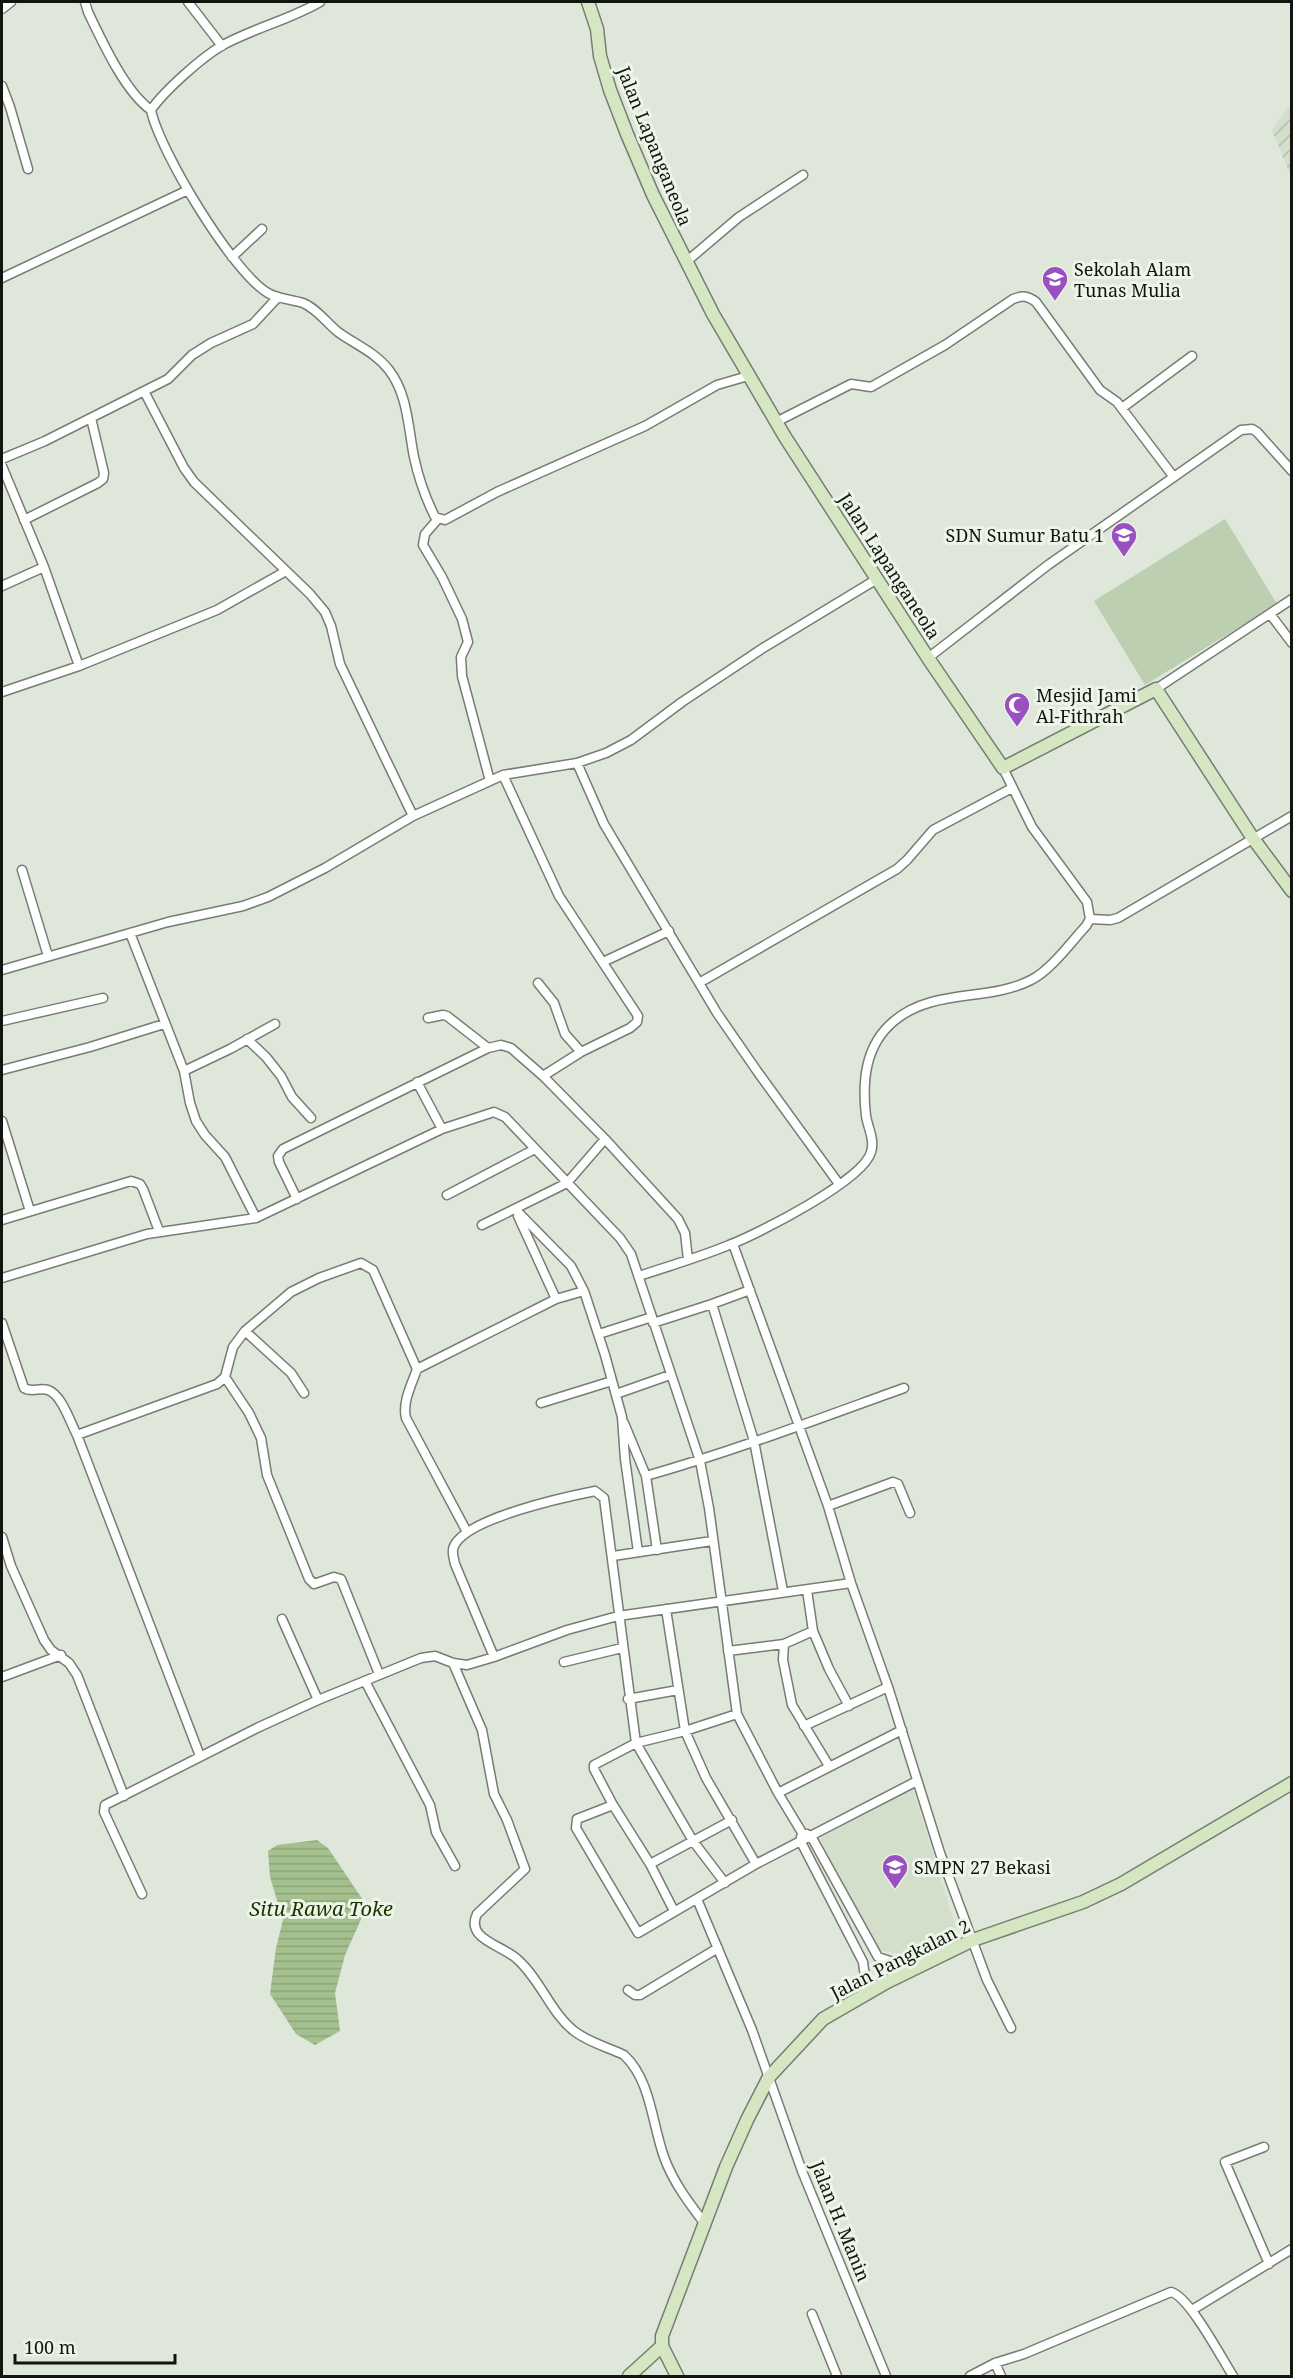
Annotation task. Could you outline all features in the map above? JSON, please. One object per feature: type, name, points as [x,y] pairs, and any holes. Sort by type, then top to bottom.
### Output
[{"type":"street","points":[[2,9],[11,2]]},
{"type":"street","points":[[85,2],[87,12],[124,79],[138,101],[151,110],[160,136],[188,190],[231,257],[259,286],[278,297],[303,303],[340,334],[379,358],[391,372],[408,413],[415,462],[433,513],[438,519],[445,520],[497,492],[645,426],[717,385],[748,376]]},
{"type":"street","points":[[188,2],[222,46]]},
{"type":"street","points":[[151,110],[171,87],[222,46],[320,2]]},
{"type":"street","name":"Jalan Lapanganeola","points":[[588,2],[597,29],[600,56],[610,90],[653,195],[686,262],[748,376],[776,422],[928,658],[1003,768]]},
{"type":"street","points":[[2,86],[28,169]]},
{"type":"street","points":[[686,262],[739,217],[803,175]]},
{"type":"street","points":[[2,278],[188,190]]},
{"type":"street","points":[[231,257],[262,230]]},
{"type":"street","points":[[776,422],[851,384],[872,387],[945,345],[1021,296],[1029,297],[1036,303],[1102,394],[1117,402],[1173,476]]},
{"type":"street","points":[[2,459],[145,393],[168,379],[192,355],[211,343],[253,324],[278,297]]},
{"type":"street","points":[[1122,408],[1192,356]]},
{"type":"street","points":[[145,393],[184,468],[194,482],[310,594],[325,612],[331,626],[340,664],[413,816]]},
{"type":"street","points":[[24,520],[103,479],[104,473],[91,418]]},
{"type":"street","points":[[928,658],[1048,565],[1235,433],[1246,429],[1257,432],[1292,471]]},
{"type":"street","points":[[2,466],[44,567],[80,666]]},
{"type":"street","points":[[438,519],[425,534],[423,545],[442,577],[462,619],[468,642],[461,657],[462,676],[490,781]]},
{"type":"street","points":[[2,586],[44,567]]},
{"type":"street","points":[[2,692],[80,666],[217,610],[286,571]]},
{"type":"street","points":[[2,970],[168,922],[243,906],[268,897],[325,868],[413,816],[503,775],[577,763],[606,753],[631,740],[713,680],[877,579]]},
{"type":"street","points":[[639,1276],[733,1244],[790,1216],[863,1166],[871,1152],[872,1145],[867,1118],[865,1077],[868,1060],[882,1033],[902,1016],[931,1002],[1011,988],[1034,979],[1086,926],[1090,919],[1087,902],[1041,841],[1003,768],[1156,689],[1292,599]]},
{"type":"street","points":[[1270,614],[1292,643]]},
{"type":"street","points":[[1156,689],[1252,837],[1292,891]]},
{"type":"street","points":[[577,763],[604,824],[699,983],[757,1071],[839,1184]]},
{"type":"street","points":[[503,775],[559,896],[639,1019],[630,1028],[580,1052],[543,1076]]},
{"type":"street","points":[[699,983],[897,868],[933,830],[1012,788]]},
{"type":"street","points":[[1090,919],[1118,918],[1252,837],[1292,816]]},
{"type":"street","points":[[22,870],[48,956]]},
{"type":"street","points":[[603,962],[669,931]]},
{"type":"street","points":[[130,933],[184,1071],[196,1121],[225,1157],[256,1218]]},
{"type":"street","points":[[538,983],[554,1003],[565,1034],[580,1052]]},
{"type":"street","points":[[2,1021],[103,998]]},
{"type":"street","points":[[428,1018],[447,1016],[488,1048]]},
{"type":"street","points":[[2,1070],[90,1047],[164,1024]]},
{"type":"street","points":[[184,1071],[275,1024]]},
{"type":"street","points":[[247,1040],[266,1057],[281,1076],[292,1097],[310,1118]]},
{"type":"street","points":[[297,1199],[279,1162],[278,1156],[283,1149],[488,1048],[506,1046],[543,1076],[605,1139],[678,1219],[685,1233],[688,1260]]},
{"type":"street","points":[[417,1082],[442,1129]]},
{"type":"street","points":[[2,1278],[159,1231],[256,1218],[442,1129],[494,1112],[499,1113],[627,1246],[700,1461],[709,1508],[737,1714],[778,1793],[801,1831],[801,1842],[863,1962],[867,1993]]},
{"type":"street","points":[[2,1121],[30,1211]]},
{"type":"street","points":[[482,1225],[567,1183],[605,1139]]},
{"type":"street","points":[[447,1195],[535,1149]]},
{"type":"street","points":[[2,1220],[130,1181],[136,1182],[143,1189],[159,1231]]},
{"type":"street","points":[[516,1210],[571,1266],[584,1291],[599,1334],[622,1418],[646,1476],[657,1550]]},
{"type":"street","points":[[516,1210],[556,1299]]},
{"type":"street","points":[[733,1244],[828,1506],[940,1853],[987,1980],[1011,2028]]},
{"type":"street","points":[[77,1435],[209,1388],[225,1377],[233,1347],[245,1331],[291,1292],[320,1278],[361,1263],[373,1270],[417,1369],[406,1402],[406,1418],[467,1532]]},
{"type":"street","points":[[599,1334],[712,1304],[750,1290]]},
{"type":"street","points":[[417,1369],[556,1299],[584,1291]]},
{"type":"street","points":[[712,1304],[754,1441],[783,1591]]},
{"type":"street","points":[[2,1323],[22,1386],[28,1391],[44,1389],[55,1395],[77,1435],[200,1756]]},
{"type":"street","points":[[245,1331],[291,1373],[304,1393]]},
{"type":"street","points":[[616,1394],[670,1375]]},
{"type":"street","points":[[225,1377],[249,1413],[261,1438],[267,1475],[309,1579],[314,1584],[334,1577],[341,1579],[379,1674]]},
{"type":"street","points":[[541,1403],[612,1381]]},
{"type":"street","points":[[646,1476],[700,1461],[800,1427],[904,1388]]},
{"type":"street","points":[[622,1418],[625,1459],[638,1552]]},
{"type":"street","points":[[828,1506],[895,1482],[910,1514]]},
{"type":"street","points":[[494,1658],[453,1555],[454,1545],[467,1532],[538,1503],[595,1491],[604,1498],[613,1556],[628,1699],[636,1743],[693,1841],[725,1883]]},
{"type":"street","points":[[2,1537],[11,1566],[44,1640],[51,1650],[69,1662],[84,1688],[124,1796]]},
{"type":"street","points":[[613,1556],[712,1541]]},
{"type":"street","points":[[142,1894],[104,1812],[105,1806],[200,1756],[318,1700],[428,1656],[466,1665],[494,1658],[567,1630],[618,1616],[851,1583]]},
{"type":"street","points":[[807,1590],[813,1631],[849,1706]]},
{"type":"street","points":[[666,1609],[685,1731],[706,1778],[756,1864]]},
{"type":"street","points":[[282,1619],[318,1700]]},
{"type":"street","points":[[728,1651],[784,1644],[813,1631]]},
{"type":"street","points":[[784,1644],[783,1660],[792,1705],[829,1766]]},
{"type":"street","points":[[564,1662],[622,1648]]},
{"type":"street","points":[[2,1677],[61,1655]]},
{"type":"street","points":[[453,1663],[482,1730],[494,1794],[525,1869],[477,1914],[474,1928],[478,1935],[511,1953],[528,1968],[573,2030],[624,2055],[629,2060],[644,2089],[664,2158],[685,2198],[705,2224]]},
{"type":"street","points":[[365,1681],[430,1804],[436,1832],[455,1866]]},
{"type":"street","points":[[804,1726],[888,1687]]},
{"type":"street","points":[[628,1699],[678,1690]]},
{"type":"street","points":[[674,1911],[650,1864],[613,1805],[594,1765],[636,1743],[685,1731],[737,1714]]},
{"type":"street","points":[[778,1793],[902,1730]]},
{"type":"street","points":[[613,1805],[577,1819],[575,1823],[614,1896],[638,1933],[756,1864],[917,1781]]},
{"type":"street","name":"Jalan Pangkalan 2","points":[[662,2346],[663,2333],[726,2167],[769,2077],[823,2019],[867,1993],[973,1940],[1083,1902],[1121,1884],[1171,1852],[1292,1783]]},
{"type":"street","points":[[650,1864],[732,1820]]},
{"type":"street","points":[[801,1831],[811,1836],[878,1957],[899,1964],[920,1967]]},
{"type":"street","name":"Jalan H. Manin","points":[[697,1899],[752,2030],[802,2171],[886,2376]]},
{"type":"street","points":[[628,1990],[637,1995],[642,1994],[718,1948]]},
{"type":"street","points":[[863,1962],[876,1954]]},
{"type":"street","points":[[1264,2146],[1225,2163],[1269,2264]]},
{"type":"street","points":[[1192,2310],[1292,2249]]},
{"type":"street","points":[[969,2376],[995,2363],[1024,2354],[1171,2292],[1178,2294],[1192,2310],[1233,2376]]},
{"type":"street","points":[[812,2314],[837,2376]]},
{"type":"street","points":[[629,2376],[662,2346],[677,2376]]},
{"type":"street","points":[[995,2363],[1001,2376]]},
{"type":"shaded area","points":[[1291,106],[1291,177],[1272,130]]},
{"type":"shaded area","points":[[1225,519],[1277,604],[1145,685],[1094,601]]},
{"type":"shaded area","name":"SMPN 27 Bekasi","points":[[913,1789],[960,1942],[927,1959],[874,1949],[820,1838]]},
{"type":"water","name":"Situ Rawa Toke","points":[[317,1840],[328,1848],[367,1906],[345,1955],[335,1993],[340,2031],[315,2045],[296,2034],[270,1994],[276,1948],[283,1920],[270,1877],[268,1851],[277,1845]]},
{"type":"place","name":"Sekolah Alam Tunas Mulia","points":[[1055,302]]},
{"type":"place","name":"SDN Sumur Batu 1","points":[[1124,558]]},
{"type":"place","name":"Mesjid Jami Al-Fithrah","points":[[1017,728]]},
{"type":"place","name":"SMPN 27 Bekasi","points":[[895,1890]]}]
